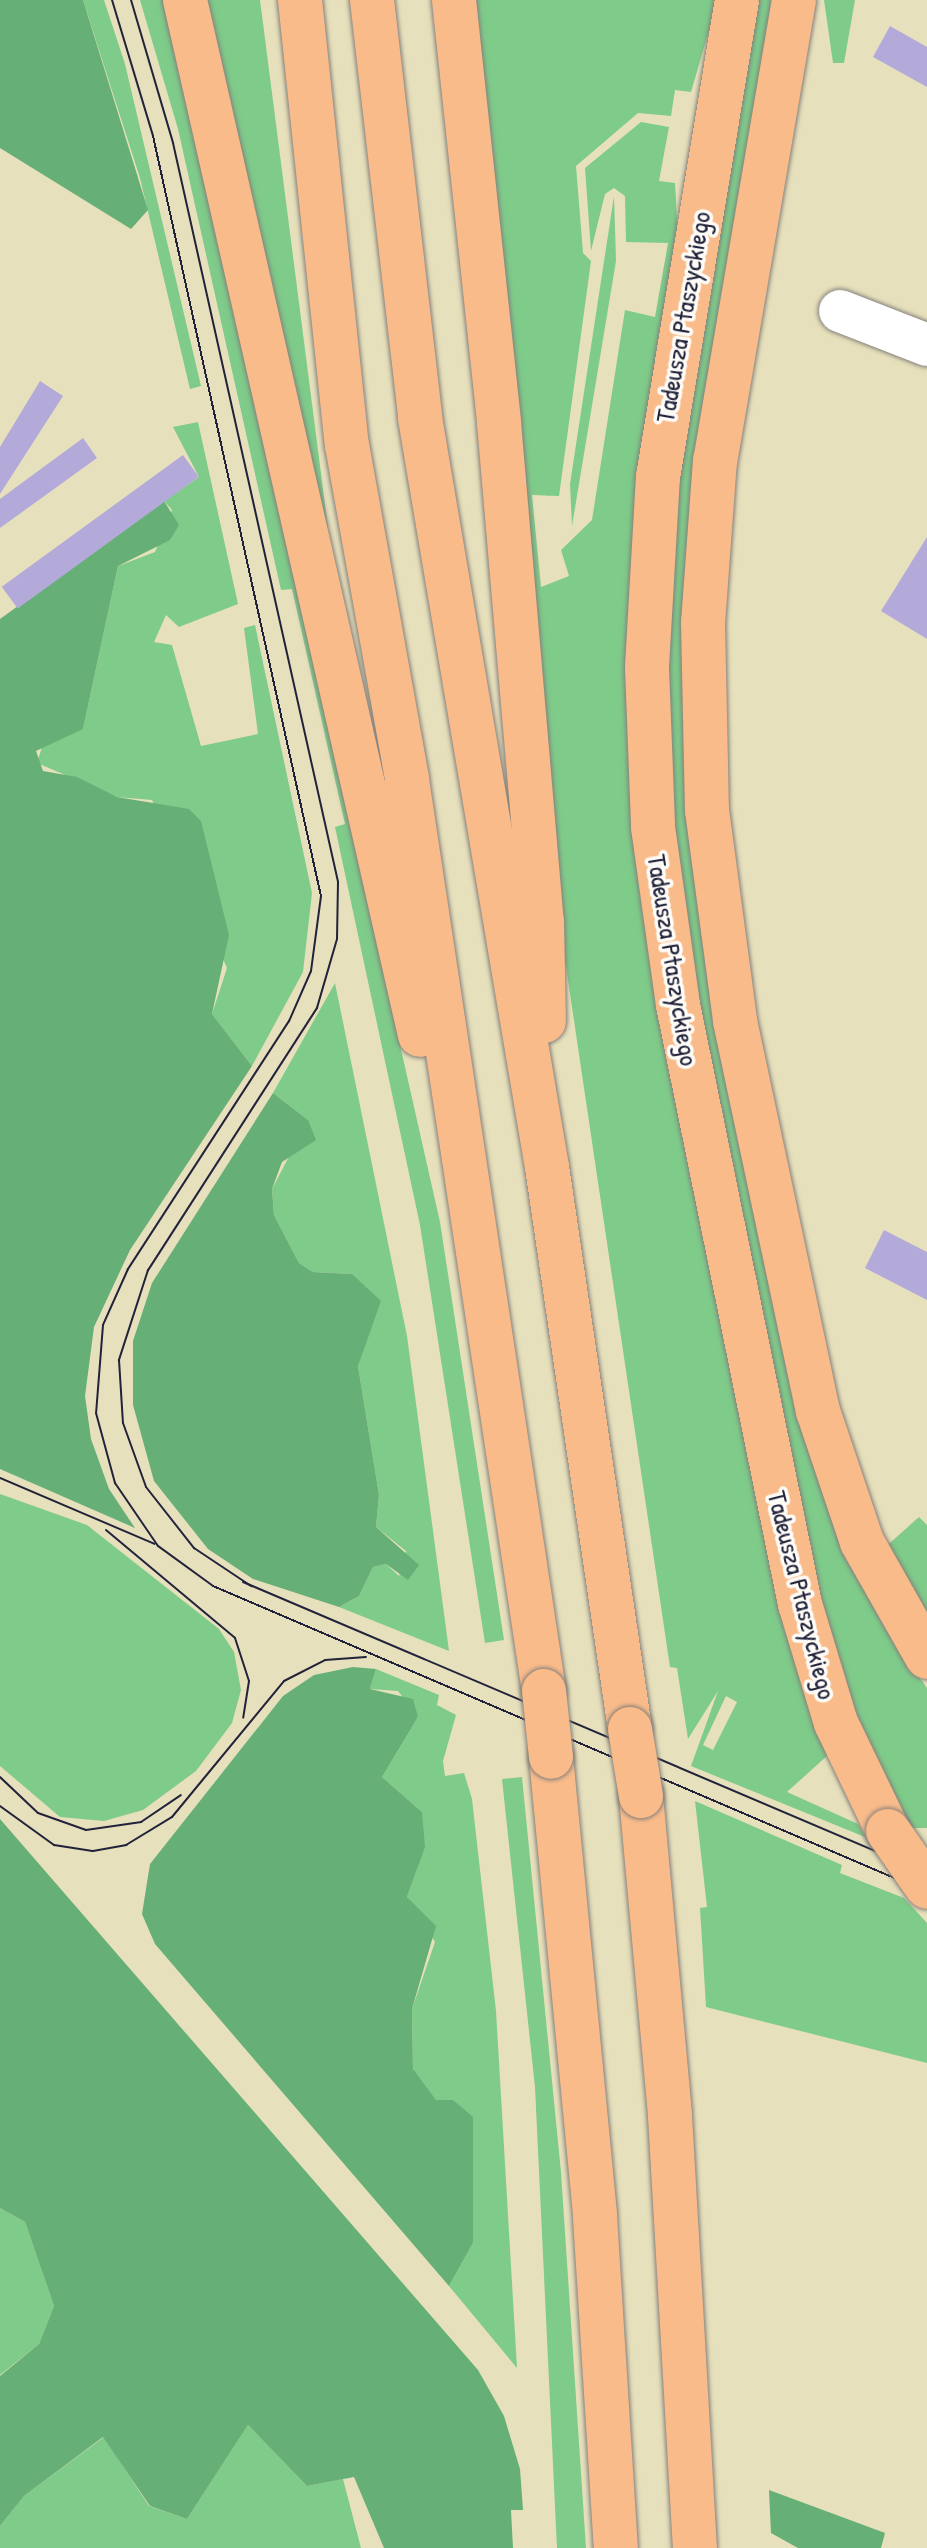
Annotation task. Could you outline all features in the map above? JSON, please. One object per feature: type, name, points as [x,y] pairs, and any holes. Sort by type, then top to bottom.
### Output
[{"type":"main road","points":[[185,0],[369,827],[480,1266]]},
{"type":"main road","points":[[300,0],[313,177],[347,445],[480,1266],[544,1691],[595,2217],[616,2548]]},
{"type":"main road","points":[[372,0],[420,418],[547,1167],[641,1796],[672,2132],[695,2548]]},
{"type":"main road","points":[[454,0],[542,921],[547,1167]]},
{"type":"main road","name":"Tadeusza Ptaszyckiego","points":[[737,0],[658,476],[647,668],[653,827],[678,1005],[800,1604],[836,1723],[888,1831],[927,1887]]},
{"type":"main road","name":"Tadeusza Ptaszyckiego","points":[[794,0],[715,460],[703,622],[707,810],[735,1021],[818,1411],[862,1542],[927,1657]]},
{"type":"street","points":[[840,311],[927,345]]},
{"type":"green space","points":[[0,0],[83,0],[148,210],[131,229],[0,148]]},
{"type":"green space","points":[[83,0],[104,0],[125,64],[201,386],[190,389],[140,178]]},
{"type":"green space","points":[[140,0],[164,0],[440,1222],[504,1640],[485,1643],[420,1225],[335,827],[345,824],[292,589],[281,590],[178,129]]},
{"type":"green space","points":[[202,0],[260,0],[328,528],[324,527]]},
{"type":"green space","points":[[473,0],[718,0],[691,92],[675,90],[671,116],[638,113],[576,166],[583,253],[591,261],[559,496],[532,495],[541,587],[569,576],[561,550],[592,520],[625,310],[655,317],[668,243],[626,242],[625,196],[614,188],[605,194],[591,251],[585,168],[641,122],[669,127],[659,181],[675,183],[678,236],[630,597],[828,1755],[787,1792],[858,1824],[865,1837],[691,1766],[718,1691],[688,1739],[677,1668],[670,1667],[561,933]],"holes":[[[726,1696],[737,1702],[713,1750],[703,1745]]]},
{"type":"green space","points":[[754,0],[776,0],[684,695],[886,1629],[927,1688],[927,1828],[907,1828],[876,1773],[830,1655],[685,934],[667,741],[671,528]]},
{"type":"green space","points":[[824,0],[855,0],[844,63],[833,63]]},
{"type":"green space","points":[[614,196],[616,261],[572,526],[570,484]]},
{"type":"green space","points":[[198,422],[238,604],[179,627],[166,615],[154,642],[172,645],[201,746],[258,734],[244,628],[255,625],[312,893],[303,972],[252,1066],[212,1014],[227,968],[152,800],[117,797],[37,763],[43,744],[83,729],[118,566],[155,552],[172,510],[164,501],[199,477],[173,427]]},
{"type":"green space","points":[[164,501],[179,525],[170,540],[118,566],[83,729],[36,751],[43,771],[77,777],[117,797],[189,809],[201,821],[229,935],[212,1014],[252,1066],[130,1250],[94,1327],[85,1396],[91,1439],[109,1489],[135,1528],[0,1469],[0,619]]},
{"type":"green space","points":[[335,983],[407,1336],[449,1651],[339,1607],[359,1596],[373,1567],[386,1564],[399,1576],[406,1551],[376,1527],[379,1495],[358,1366],[367,1335],[352,1274],[313,1272],[299,1263],[274,1215],[272,1189],[308,1120],[273,1093]]},
{"type":"green space","points":[[273,1093],[308,1120],[316,1140],[282,1162],[272,1189],[274,1215],[299,1263],[313,1272],[352,1274],[381,1301],[358,1366],[379,1495],[376,1527],[419,1565],[408,1580],[386,1564],[373,1567],[359,1596],[339,1607],[253,1579],[208,1549],[154,1481],[133,1405],[133,1341],[152,1283]]},
{"type":"green space","points":[[0,1494],[87,1525],[219,1629],[234,1652],[241,1690],[232,1723],[196,1771],[143,1810],[104,1821],[60,1817],[0,1766]]},
{"type":"green space","points":[[919,1517],[927,1525],[927,1628],[882,1550]]},
{"type":"green space","points":[[353,1667],[376,1669],[370,1689],[413,1699],[418,1717],[382,1777],[422,1812],[425,1847],[407,1897],[436,1926],[412,2009],[413,2069],[436,2100],[453,2100],[473,2117],[473,2243],[449,2286],[155,1944],[142,1914],[150,1864],[283,1696],[314,1675]]},
{"type":"green space","points":[[376,1669],[439,1695],[437,1705],[456,1715],[443,1761],[445,1776],[464,1773],[472,1799],[496,2011],[517,2368],[449,2286],[473,2243],[472,2131],[453,2100],[436,2100],[418,2086],[413,2068],[412,2009],[435,1942],[407,1897],[418,1866],[422,1812],[382,1777],[418,1717],[398,1691],[370,1689]]},
{"type":"green space","points":[[522,1777],[561,2172],[586,2548],[557,2548],[535,2087],[502,1779]]},
{"type":"green space","points":[[695,1801],[842,1865],[840,1873],[904,1898],[927,1923],[927,2063],[706,2007],[700,1908],[707,1907]]},
{"type":"green space","points":[[0,1819],[478,2370],[504,2416],[520,2469],[523,2510],[511,2510],[513,2548],[384,2548],[354,2477],[307,2486],[248,2425],[187,2519],[150,2506],[103,2437],[24,2496],[0,2526],[0,2376],[39,2344],[54,2306],[25,2222],[0,2208]]},
{"type":"green space","points":[[0,2208],[25,2222],[54,2306],[39,2344],[0,2375]]},
{"type":"green space","points":[[248,2425],[307,2486],[343,2479],[361,2548],[0,2548],[0,2526],[24,2496],[104,2437],[149,2506],[187,2519]]},
{"type":"green space","points":[[769,2490],[885,2533],[881,2548],[798,2548],[771,2533]]},
{"type":"building","points":[[890,26],[927,47],[927,87],[873,57]]},
{"type":"building","points":[[40,381],[63,396],[0,494],[0,447]]},
{"type":"building","points":[[83,438],[97,458],[0,528],[0,499]]},
{"type":"building","points":[[183,455],[199,477],[18,609],[2,587]]},
{"type":"building","points":[[927,537],[927,639],[881,611]]},
{"type":"building","points":[[884,1230],[927,1252],[927,1300],[865,1268]]},
{"type":"tram line","points":[[112,0],[153,136],[321,896],[311,971],[289,1021],[128,1269],[103,1325],[96,1413],[115,1483],[158,1546],[213,1586],[927,1892]]},
{"type":"tram line","points":[[131,0],[173,143],[338,882],[337,939],[317,1008],[148,1270],[119,1360],[123,1423],[146,1487],[194,1548],[251,1586]]},
{"type":"tram line","points":[[0,1478],[155,1544]]},
{"type":"tram line","points":[[106,1530],[235,1638],[249,1681],[243,1718]]},
{"type":"tram line","points":[[243,1582],[927,1873]]},
{"type":"tram line","points":[[0,1806],[54,1845],[93,1851],[126,1845],[172,1817],[284,1681],[325,1660],[366,1657]]},
{"type":"tram line","points":[[0,1777],[38,1813],[86,1830],[141,1822],[181,1795]]}]
